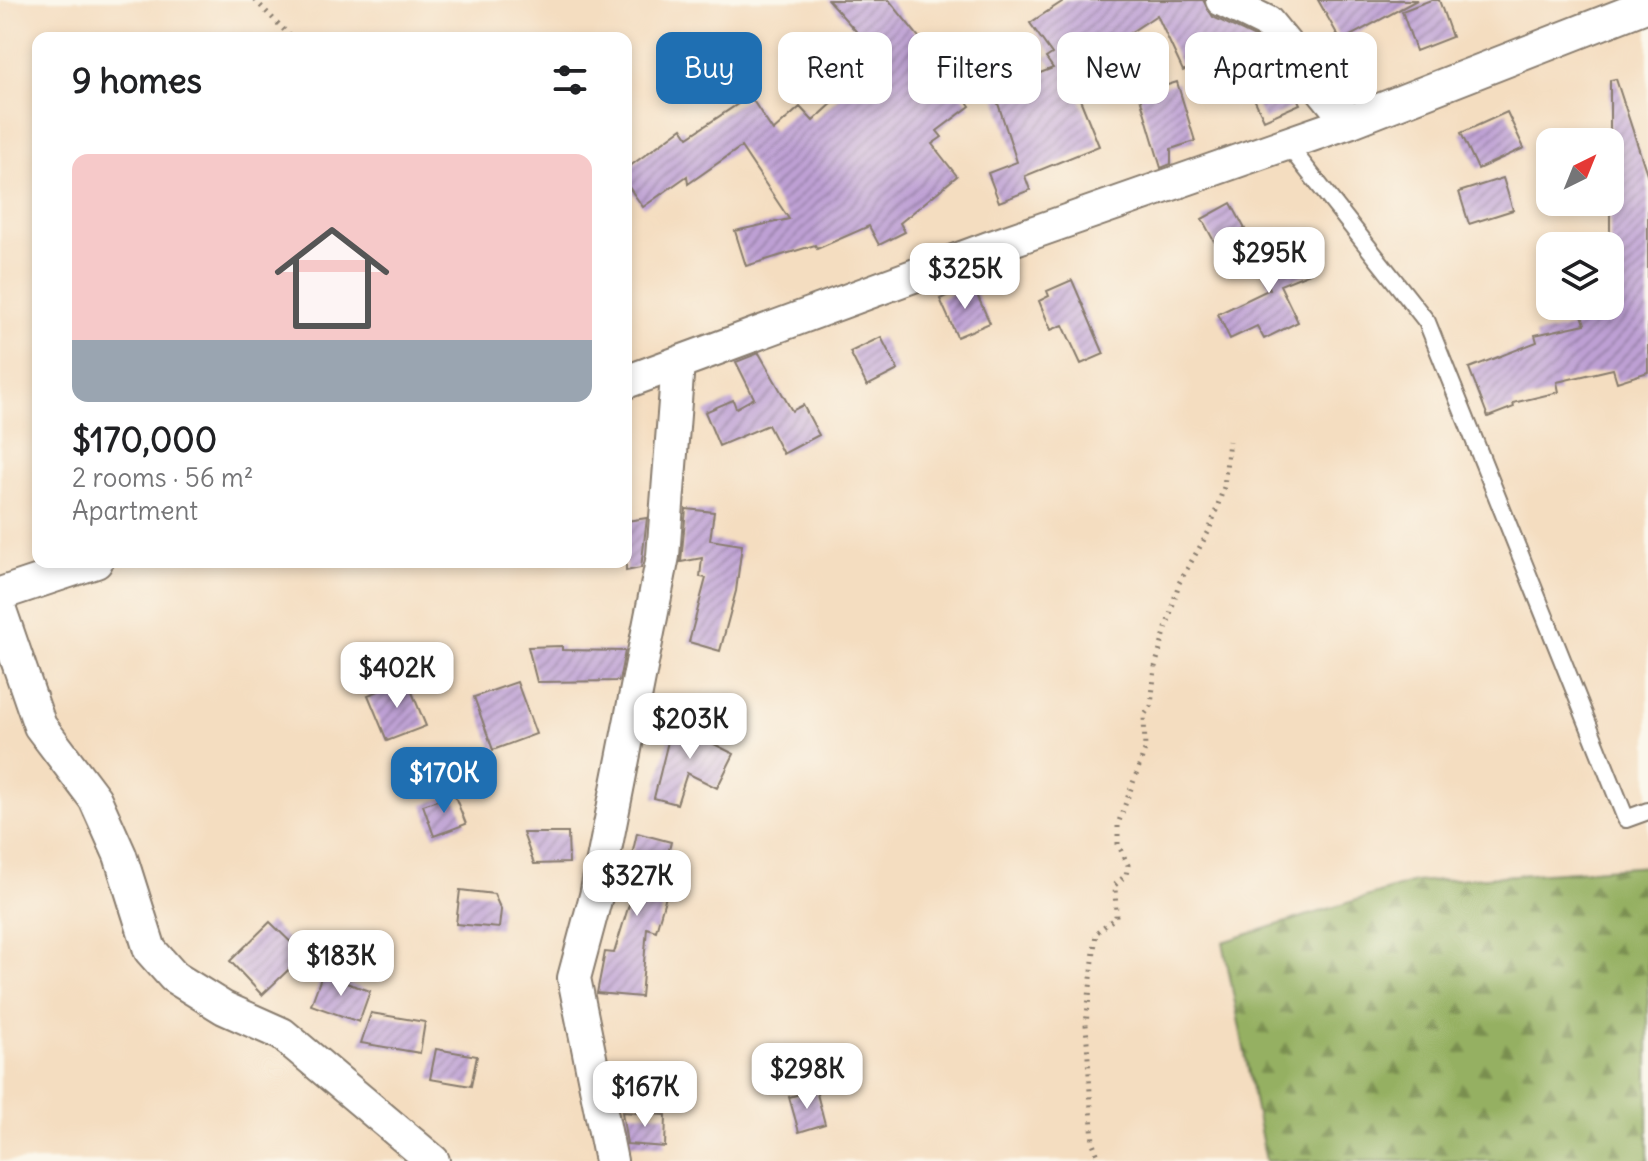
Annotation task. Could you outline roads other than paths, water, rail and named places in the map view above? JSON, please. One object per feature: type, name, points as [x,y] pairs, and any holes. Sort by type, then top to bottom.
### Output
[{"type":"street","points":[[1222,0],[1267,22],[1349,122]]},
{"type":"street","points":[[632,380],[1349,122],[1648,5]]},
{"type":"street","points":[[611,1161],[574,978],[596,896],[663,556],[678,363]]},
{"type":"street","points":[[0,594],[78,568]]},
{"type":"street","points":[[0,610],[40,726],[95,799],[150,950],[174,977],[224,1008],[282,1034],[433,1161]]},
{"type":"lane","points":[[1287,144],[1427,322],[1626,819],[1648,811]]}]
